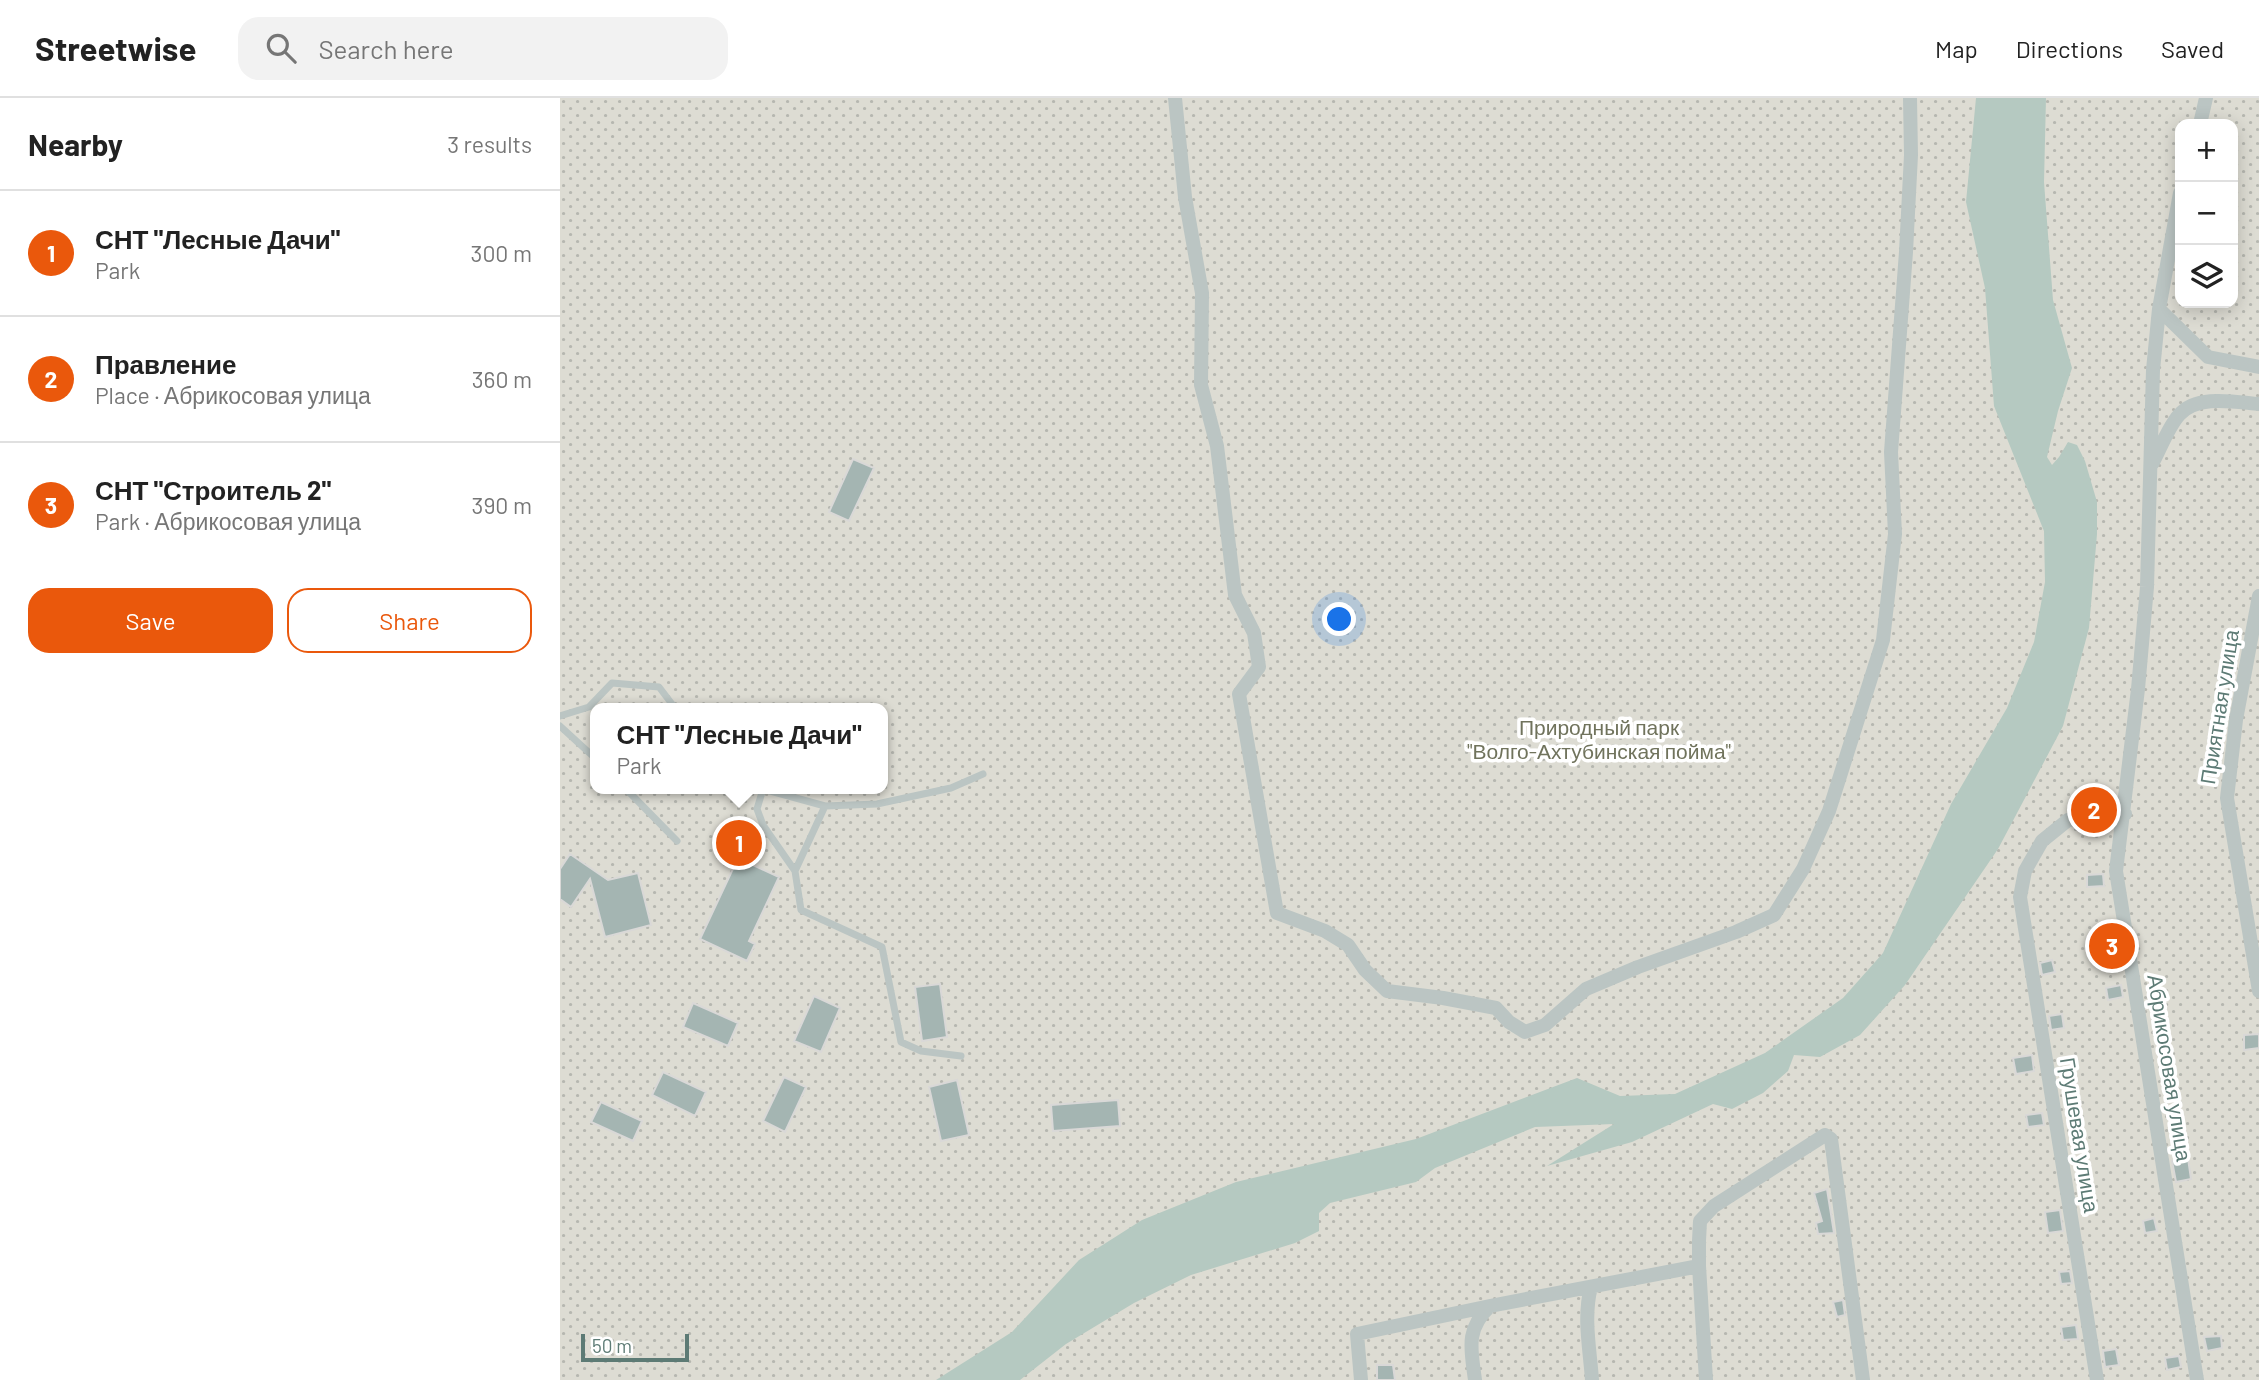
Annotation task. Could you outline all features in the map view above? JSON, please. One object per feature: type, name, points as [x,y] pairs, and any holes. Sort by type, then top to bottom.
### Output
[{"type":"street","points":[[1175,98],[1185,197],[1202,293],[1201,385],[1217,446],[1235,595],[1254,633],[1259,667],[1239,694],[1277,913],[1325,930],[1349,945],[1366,970],[1387,991],[1496,1008],[1508,1022],[1525,1032],[1545,1025],[1586,989],[1774,915],[1803,869],[1829,811],[1883,640],[1895,534],[1891,452],[1906,252],[1911,155],[1910,98]]},
{"type":"street","points":[[2201,119],[2206,98]]},
{"type":"street","name":"Абрикосовая улица","points":[[2175,221],[2159,309],[2153,369],[2147,587],[2125,814],[2116,871],[2197,1380]]},
{"type":"street","points":[[2159,309],[2208,357],[2259,367]]},
{"type":"street","points":[[2149,469],[2179,415],[2196,404],[2221,401],[2259,404]]},
{"type":"street","name":"Приятная улица","points":[[2259,596],[2236,720],[2227,798],[2259,991]]},
{"type":"street","name":"Грушевая улица","points":[[2097,1380],[2020,897],[2025,871],[2042,841],[2068,820],[2125,814]]},
{"type":"street","points":[[1706,1380],[1699,1266],[1700,1221],[1714,1206],[1825,1135],[1831,1139],[1863,1380]]},
{"type":"street","points":[[1361,1380],[1357,1334],[1699,1266]]},
{"type":"street","points":[[1591,1287],[1587,1315],[1592,1380]]},
{"type":"street","points":[[1475,1380],[1471,1343],[1474,1326],[1490,1306]]},
{"type":"lane","points":[[593,703],[612,683],[659,687],[671,703]]},
{"type":"lane","points":[[560,716],[590,706]]},
{"type":"lane","points":[[560,726],[590,754]]},
{"type":"lane","points":[[781,794],[825,806],[877,804],[951,788],[983,774]]},
{"type":"lane","points":[[630,794],[677,841]]},
{"type":"lane","points":[[762,794],[757,809],[763,825],[795,871],[801,910],[881,947],[901,1042],[920,1051],[961,1056]]},
{"type":"lane","points":[[795,871],[825,806]]},
{"type":"green space","name":"Природный парк \"Волго-Ахтубинская пойма\"","points":[[560,98],[2259,98],[2259,1380],[560,1380]]},
{"type":"shaded area","points":[[1976,98],[2046,98],[2044,182],[2053,300],[2072,368],[2047,457],[2052,465],[2068,442],[2077,445],[2085,461],[2097,502],[2097,534],[2089,628],[2063,726],[1998,849],[1905,985],[1860,1035],[1820,1057],[1794,1055],[1788,1071],[1763,1093],[1732,1109],[1713,1104],[1632,1142],[1547,1166],[1614,1124],[1535,1127],[1435,1168],[1416,1182],[1330,1203],[1319,1213],[1319,1231],[1295,1243],[1191,1275],[1134,1303],[1066,1344],[1020,1380],[936,1380],[1012,1332],[1079,1260],[1142,1220],[1236,1182],[1416,1139],[1577,1078],[1620,1096],[1675,1094],[1765,1053],[1843,998],[1883,953],[1951,804],[2007,708],[2034,642],[2045,582],[2044,531],[1994,406],[1985,288],[1966,202]]},
{"type":"building","points":[[853,459],[874,468],[849,521],[829,512]]},
{"type":"building","points":[[570,854],[608,880],[638,873],[651,925],[605,937],[590,879],[571,907],[560,899],[560,869]]},
{"type":"building","points":[[738,858],[779,877],[749,941],[755,944],[747,961],[700,939]]},
{"type":"building","points":[[2103,874],[2104,886],[2087,887],[2087,875]]},
{"type":"building","points":[[2109,928],[2111,943],[2098,945],[2096,930]]},
{"type":"building","points":[[2052,960],[2055,972],[2042,975],[2040,963]]},
{"type":"building","points":[[940,984],[947,1037],[922,1041],[915,987]]},
{"type":"building","points":[[2121,985],[2123,997],[2108,1000],[2106,988]]},
{"type":"building","points":[[814,996],[840,1008],[821,1052],[794,1041]]},
{"type":"building","points":[[693,1003],[738,1023],[728,1046],[683,1027]]},
{"type":"building","points":[[2062,1014],[2064,1028],[2051,1030],[2049,1016]]},
{"type":"building","points":[[2259,1034],[2259,1048],[2244,1050],[2244,1035]]},
{"type":"building","points":[[2032,1055],[2034,1071],[2016,1074],[2013,1058]]},
{"type":"building","points":[[2173,1063],[2175,1074],[2164,1078],[2161,1064]]},
{"type":"building","points":[[663,1072],[706,1092],[695,1116],[652,1095]]},
{"type":"building","points":[[784,1077],[806,1087],[785,1132],[763,1121]]},
{"type":"building","points":[[957,1080],[969,1135],[941,1141],[929,1087]]},
{"type":"building","points":[[1118,1100],[1120,1126],[1053,1131],[1051,1105]]},
{"type":"building","points":[[601,1102],[642,1121],[633,1141],[591,1122]]},
{"type":"building","points":[[2042,1113],[2044,1125],[2028,1127],[2026,1115]]},
{"type":"building","points":[[2188,1158],[2191,1179],[2176,1182],[2172,1161]]},
{"type":"building","points":[[1827,1189],[1834,1233],[1818,1234],[1816,1223],[1822,1221],[1814,1193]]},
{"type":"building","points":[[2060,1210],[2063,1231],[2048,1233],[2045,1212]]},
{"type":"building","points":[[2154,1218],[2157,1231],[2145,1233],[2143,1221]]},
{"type":"building","points":[[2070,1271],[2072,1283],[2061,1284],[2059,1272]]},
{"type":"building","points":[[1843,1300],[1845,1315],[1837,1317],[1833,1302]]},
{"type":"building","points":[[2076,1325],[2078,1339],[2063,1340],[2061,1327]]},
{"type":"building","points":[[2221,1336],[2222,1348],[2207,1351],[2204,1337]]},
{"type":"building","points":[[2116,1349],[2119,1365],[2105,1367],[2103,1351]]},
{"type":"building","points":[[2179,1356],[2181,1367],[2167,1370],[2165,1358]]},
{"type":"building","points":[[1377,1365],[1393,1365],[1395,1380],[1377,1380]]},
{"type":"place","name":"Правление","points":[[2094,810]]},
{"type":"place","name":"СНТ \"Лесные Дачи\"","points":[[739,843]]},
{"type":"place","name":"СНТ \"Строитель 2\"","points":[[2112,946]]}]
